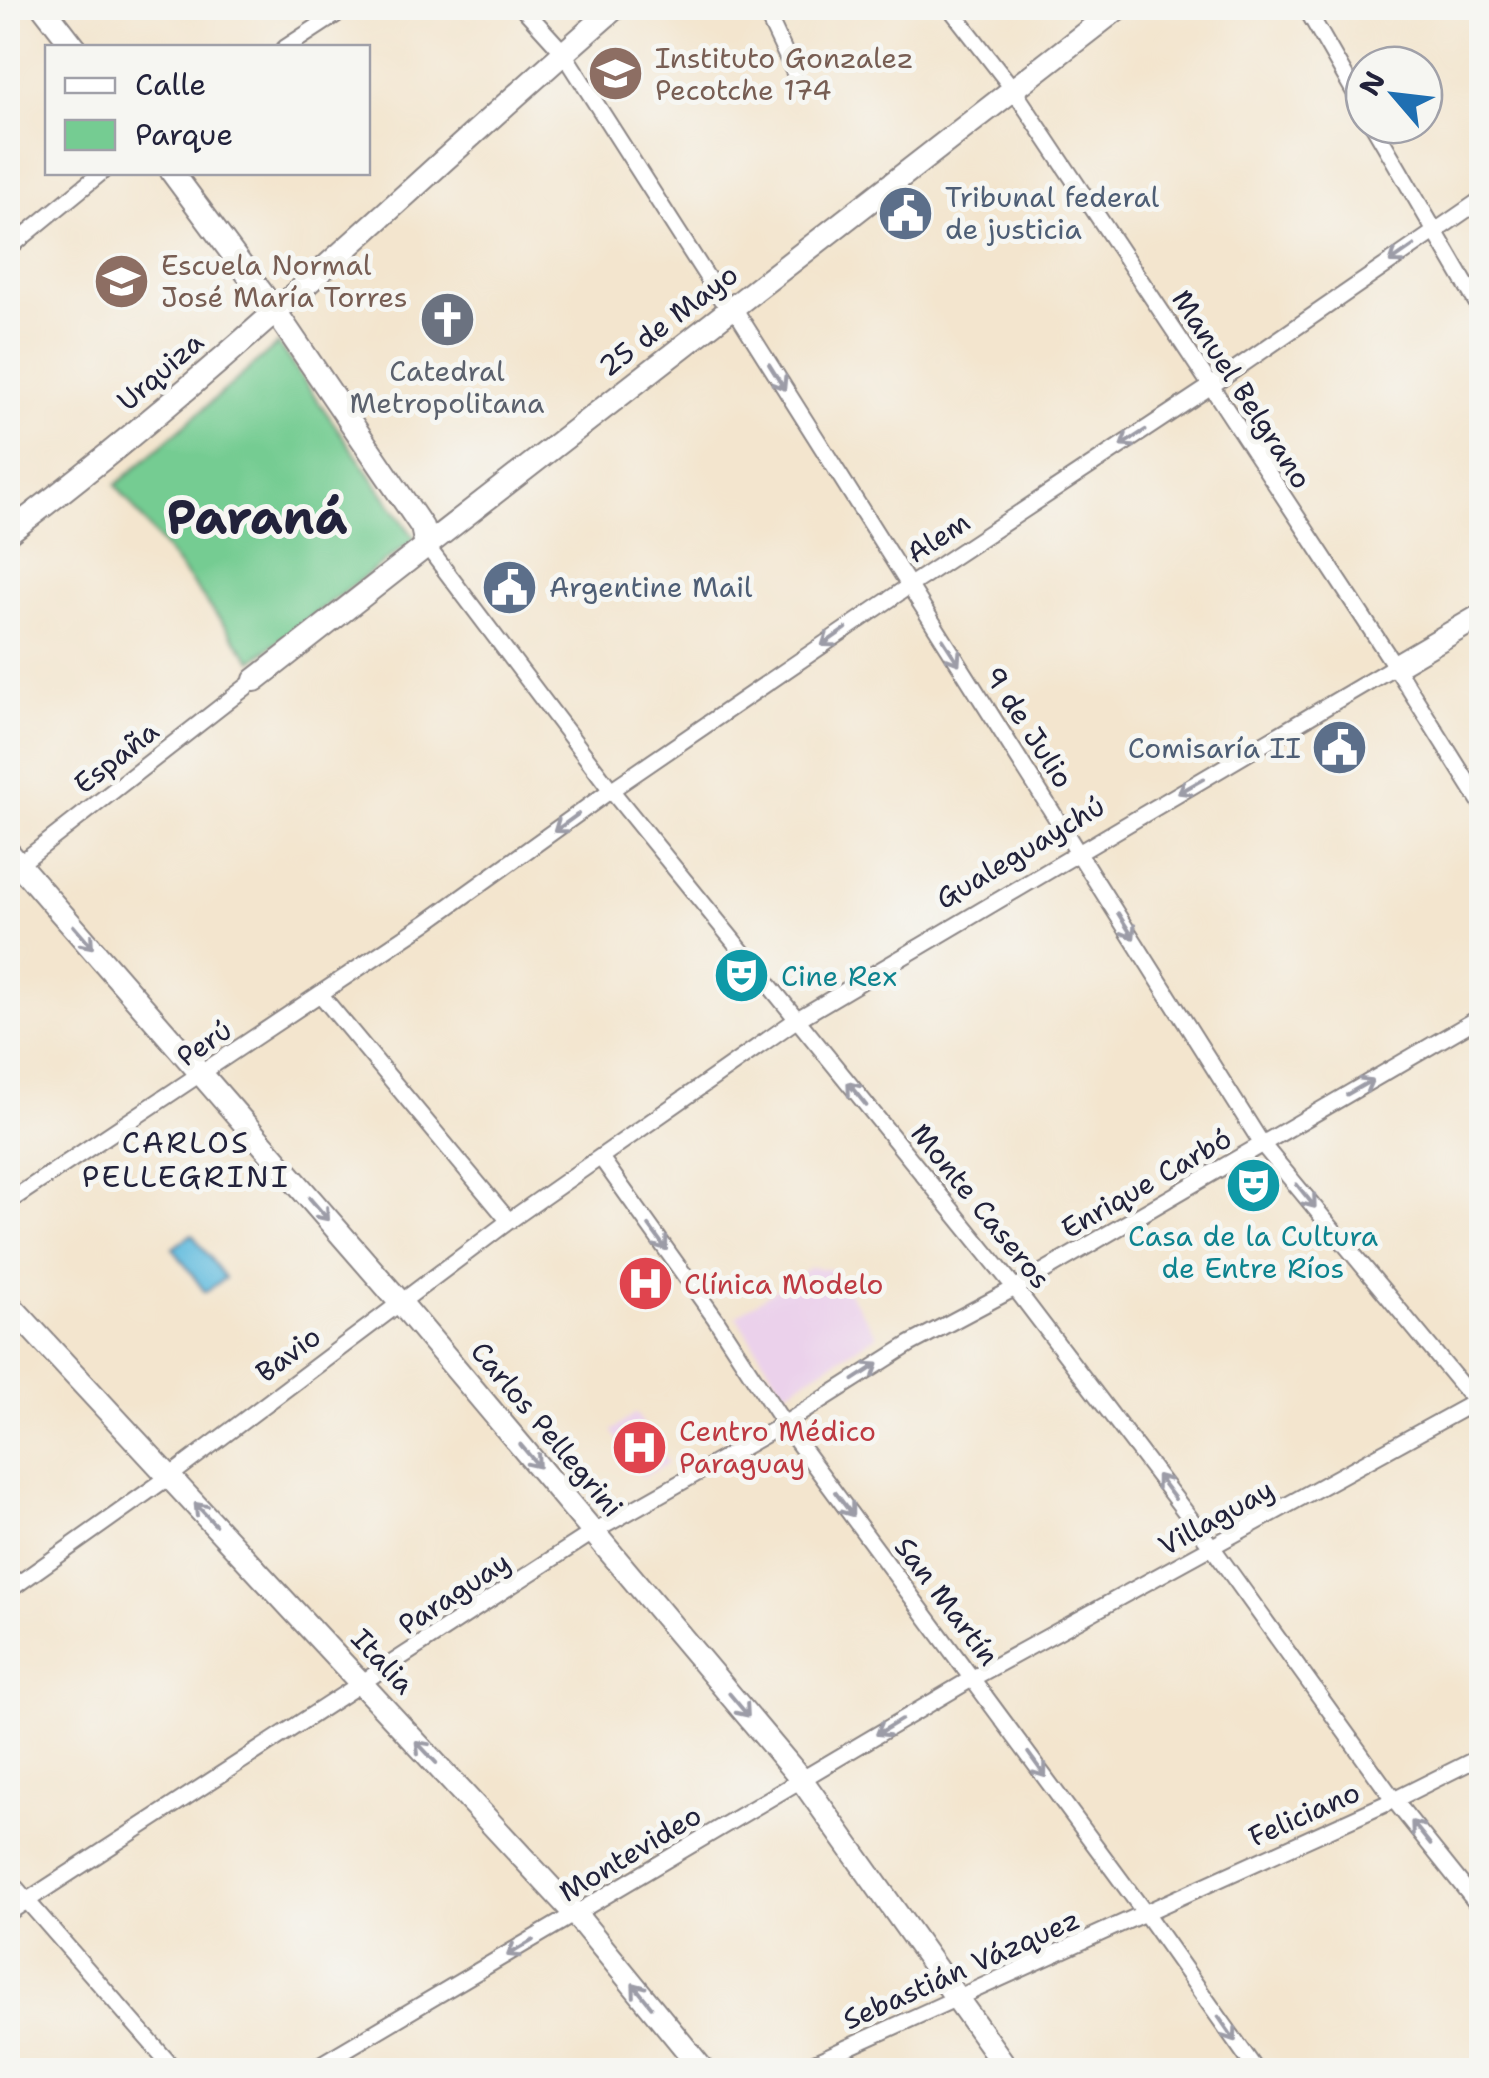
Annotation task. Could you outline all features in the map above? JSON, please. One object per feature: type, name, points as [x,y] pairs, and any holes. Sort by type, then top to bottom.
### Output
[{"type":"street","points":[[44,8],[74,45]]},
{"type":"street","points":[[289,45],[346,8]]},
{"type":"street","name":"9 de Julio","points":[[523,8],[563,52],[727,304],[1080,852],[1262,1144],[1479,1403]]},
{"type":"street","name":"Urquiza","points":[[8,533],[89,472],[615,8]]},
{"type":"street","points":[[758,8],[770,21],[794,72]]},
{"type":"street","name":"Manuel Belgrano","points":[[950,8],[1007,84],[1211,386],[1396,666],[1482,805]]},
{"type":"street","name":"25 de Mayo","points":[[255,680],[424,536],[1007,84],[1092,8]]},
{"type":"street","name":"25 de Mayo","points":[[1007,84],[1118,8]]},
{"type":"street","points":[[1306,8],[1344,74]]},
{"type":"street","points":[[1385,145],[1482,312]]},
{"type":"street","points":[[8,249],[98,175]]},
{"type":"street","points":[[174,175],[275,311],[424,536]]},
{"type":"street","name":"Alem","points":[[426,923],[908,586],[1211,386],[1482,199]]},
{"type":"street","name":"Monte Caseros","points":[[424,536],[611,790],[1015,1288],[1212,1547],[1394,1800],[1482,1910]]},
{"type":"street","name":"Gualeguaychú","points":[[601,1158],[796,1020],[1482,615]]},
{"type":"street","name":"España","points":[[11,863],[255,680]]},
{"type":"street","name":"Carlos Pellegrini","points":[[11,863],[204,1074],[802,1779],[1008,2070]]},
{"type":"street","name":"Perú","points":[[8,1202],[426,923]]},
{"type":"street","points":[[320,994],[509,1221]]},
{"type":"street","name":"Enrique Carbó","points":[[784,1424],[910,1344],[1015,1288],[1482,1016]]},
{"type":"street","name":"Bavio","points":[[8,1592],[170,1476],[509,1221],[601,1158]]},
{"type":"street","name":"San Martín","points":[[601,1158],[715,1318],[784,1424],[1256,2070]]},
{"type":"street","name":"Italia","points":[[8,1303],[576,1915],[704,2070]]},
{"type":"street","name":"Villaguay","points":[[973,1678],[1479,1403]]},
{"type":"street","name":"Paraguay","points":[[8,1913],[595,1531],[784,1424]]},
{"type":"street","name":"Montevideo","points":[[311,2070],[973,1678]]},
{"type":"street","name":"Feliciano","points":[[1145,1913],[1482,1756]]},
{"type":"street","points":[[8,1879],[174,2070]]},
{"type":"street","name":"Sebastián Vázquez","points":[[798,2070],[1145,1913]]},
{"type":"street","points":[[1468,2070],[1482,2066]]},
{"type":"shaded area","points":[[810,1267],[834,1270],[877,1335],[785,1392],[736,1316]]},
{"type":"shaded area","name":"Centro Médico Paraguay","points":[[636,1413],[668,1463],[642,1478],[612,1431]]},
{"type":"green space","points":[[278,344],[415,539],[252,661],[116,485]]},
{"type":"water","points":[[192,1234],[225,1278],[205,1292],[173,1248]]},
{"type":"place","name":"Instituto Gonzalez Pecotche 174","points":[[616,74]]},
{"type":"place","name":"Tribunal federal de justicia","points":[[906,213]]},
{"type":"place","name":"Escuela Normal José María Torres","points":[[122,281]]},
{"type":"place","name":"Catedral Metropolitana","points":[[447,320]]},
{"type":"place","name":"Argentine Mail","points":[[510,587]]},
{"type":"place","name":"Comisaría II","points":[[1340,748]]},
{"type":"place","name":"Cine Rex","points":[[742,976]]},
{"type":"place","name":"Casa de la Cultura de Entre Ríos","points":[[1253,1185]]},
{"type":"place","name":"Clínica Modelo","points":[[645,1284]]},
{"type":"place","name":"Centro Médico Paraguay","points":[[640,1447]]},
{"type":"district","name":"Paraná","points":[[257,517]]},
{"type":"district","name":"CARLOS PELLEGRINI","points":[[186,1160]]}]
